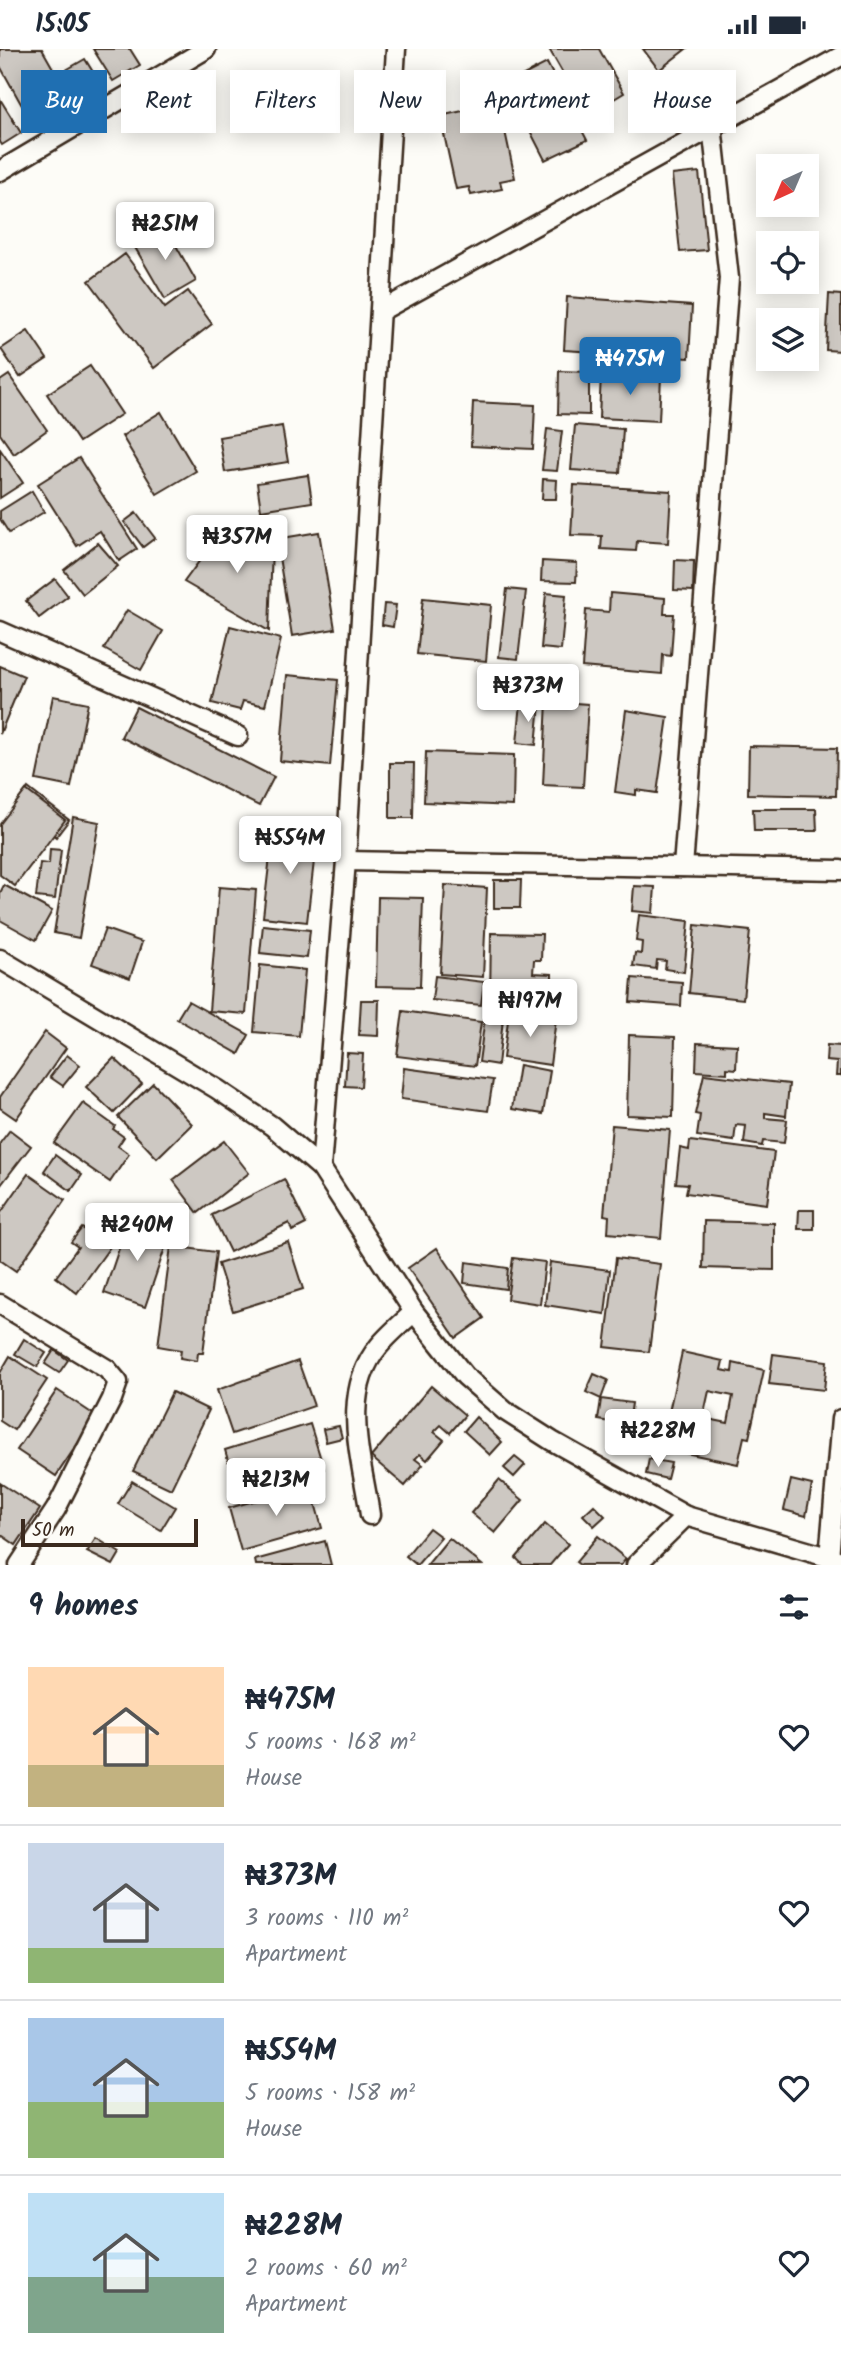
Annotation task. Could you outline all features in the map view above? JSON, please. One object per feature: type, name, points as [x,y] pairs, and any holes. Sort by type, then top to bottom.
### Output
[{"type":"street","points":[[0,171],[206,49]]},
{"type":"street","points":[[321,1168],[346,861],[396,49]]},
{"type":"street","points":[[736,113],[841,56]]},
{"type":"street","points":[[381,311],[699,133]]},
{"type":"street","points":[[683,867],[729,278],[713,133]]},
{"type":"street","points":[[0,631],[238,736]]},
{"type":"street","points":[[346,861],[841,870]]},
{"type":"street","points":[[0,959],[217,1089],[272,1126],[321,1168],[414,1312],[465,1376],[505,1411],[552,1441],[686,1516],[835,1560],[841,1419]]},
{"type":"street","points":[[0,1304],[107,1369],[118,1382],[113,1399],[56,1510],[19,1565]]},
{"type":"street","points":[[370,1515],[355,1412],[359,1382],[377,1348],[414,1312]]},
{"type":"street","points":[[636,1565],[686,1516]]},
{"type":"building","points":[[0,49],[42,49],[54,70],[21,70],[21,104],[0,66]]},
{"type":"building","points":[[93,49],[130,49],[140,65],[132,70],[121,70],[121,76],[113,81]]},
{"type":"building","points":[[549,49],[599,49],[611,70],[561,70]]},
{"type":"building","points":[[643,49],[686,49],[659,70]]},
{"type":"building","points":[[85,59],[92,70],[66,70]]},
{"type":"building","points":[[547,63],[551,70],[533,70]]},
{"type":"building","points":[[614,75],[624,93],[614,99]]},
{"type":"building","points":[[0,99],[21,133],[2,145]]},
{"type":"building","points":[[460,112],[460,133],[505,133],[515,178],[500,181],[502,189],[471,195],[469,187],[456,189],[444,133],[446,133],[446,115]]},
{"type":"building","points":[[531,133],[583,133],[587,140],[545,160]]},
{"type":"building","points":[[699,172],[707,250],[680,252],[672,175]]},
{"type":"building","points":[[165,226],[196,281],[165,299],[133,244]]},
{"type":"building","points":[[125,254],[165,308],[188,291],[212,324],[154,368],[89,281]]},
{"type":"building","points":[[829,294],[841,295],[841,351],[826,350]]},
{"type":"building","points":[[567,297],[692,306],[689,358],[564,350]]},
{"type":"building","points":[[28,331],[47,359],[20,377],[1,349]]},
{"type":"building","points":[[90,366],[122,414],[79,442],[47,394]]},
{"type":"building","points":[[559,371],[589,372],[589,415],[558,414]]},
{"type":"building","points":[[601,374],[661,376],[659,421],[599,418]]},
{"type":"building","points":[[9,375],[47,430],[14,454],[0,434],[0,381]]},
{"type":"building","points":[[473,402],[535,405],[533,449],[471,446]]},
{"type":"building","points":[[161,412],[196,471],[157,494],[122,436]]},
{"type":"building","points":[[575,425],[623,429],[620,473],[571,470]]},
{"type":"building","points":[[282,426],[288,462],[225,472],[219,437]]},
{"type":"building","points":[[547,429],[562,431],[557,471],[542,470]]},
{"type":"building","points":[[0,449],[23,483],[0,498]]},
{"type":"building","points":[[79,458],[137,549],[119,561],[100,531],[77,546],[38,484]]},
{"type":"building","points":[[308,475],[312,502],[261,510],[257,483]]},
{"type":"building","points":[[543,479],[557,480],[556,499],[542,499]]},
{"type":"building","points":[[574,485],[671,491],[668,543],[637,541],[636,551],[601,549],[602,536],[571,535]]},
{"type":"building","points":[[32,491],[44,512],[9,533],[0,519],[0,511]]},
{"type":"building","points":[[136,513],[155,538],[143,547],[124,522]]},
{"type":"building","points":[[240,528],[272,547],[269,631],[184,582],[214,541]]},
{"type":"building","points":[[319,532],[335,629],[292,636],[276,539]]},
{"type":"building","points":[[98,543],[118,566],[83,594],[64,570]]},
{"type":"building","points":[[675,560],[694,561],[693,591],[674,590]]},
{"type":"building","points":[[542,561],[577,563],[576,582],[541,581]]},
{"type":"building","points":[[55,579],[68,596],[39,618],[26,601]]},
{"type":"building","points":[[507,589],[526,591],[518,659],[499,657]]},
{"type":"building","points":[[546,593],[566,595],[561,650],[541,648]]},
{"type":"building","points":[[610,593],[665,598],[664,614],[674,614],[671,656],[663,655],[662,674],[582,667],[586,610],[609,612]]},
{"type":"building","points":[[423,598],[491,605],[486,661],[417,654]]},
{"type":"building","points":[[384,604],[396,605],[393,627],[382,625]]},
{"type":"building","points":[[127,610],[163,631],[141,670],[104,649]]},
{"type":"building","points":[[230,626],[281,639],[265,706],[243,701],[240,710],[212,703]]},
{"type":"building","points":[[0,666],[24,676],[0,734]]},
{"type":"building","points":[[287,675],[338,680],[330,766],[280,761]]},
{"type":"building","points":[[53,696],[88,703],[71,787],[36,780]]},
{"type":"building","points":[[547,701],[588,704],[583,787],[543,785]]},
{"type":"building","points":[[521,703],[540,705],[536,745],[517,743]]},
{"type":"building","points":[[136,707],[274,777],[259,806],[121,737]]},
{"type":"building","points":[[626,710],[668,717],[657,793],[636,790],[636,795],[615,792]]},
{"type":"building","points":[[749,746],[837,748],[836,796],[748,794]]},
{"type":"building","points":[[426,752],[514,755],[513,806],[424,802]]},
{"type":"building","points":[[390,763],[414,763],[413,818],[390,818]]},
{"type":"building","points":[[28,788],[69,820],[56,837],[15,804]]},
{"type":"building","points":[[26,790],[65,820],[15,886],[0,875],[0,824]]},
{"type":"building","points":[[753,809],[816,809],[817,831],[754,831]]},
{"type":"building","points":[[73,817],[99,822],[79,938],[54,933]]},
{"type":"building","points":[[273,830],[317,835],[307,922],[263,917]]},
{"type":"building","points":[[50,849],[61,850],[55,899],[36,897],[40,863],[49,864]]},
{"type":"building","points":[[494,880],[521,880],[520,908],[494,908]]},
{"type":"building","points":[[4,885],[52,911],[36,940],[0,920],[0,893]]},
{"type":"building","points":[[445,885],[487,888],[483,977],[440,974]]},
{"type":"building","points":[[634,886],[655,887],[653,913],[632,911]]},
{"type":"building","points":[[219,887],[256,890],[246,1014],[209,1011]]},
{"type":"building","points":[[378,897],[423,898],[420,987],[376,986]]},
{"type":"building","points":[[639,915],[689,921],[684,972],[665,969],[666,961],[657,960],[656,969],[633,966],[635,953],[641,954],[642,942],[636,941]]},
{"type":"building","points":[[263,925],[310,930],[307,958],[260,953]]},
{"type":"building","points":[[695,925],[750,931],[743,999],[689,993]]},
{"type":"building","points":[[105,929],[142,942],[130,978],[92,964]]},
{"type":"building","points":[[491,933],[542,934],[541,960],[534,960],[533,973],[552,974],[552,1002],[490,1000]]},
{"type":"building","points":[[260,965],[305,970],[299,1036],[254,1032]]},
{"type":"building","points":[[435,976],[484,982],[481,1005],[432,1000]]},
{"type":"building","points":[[632,978],[682,982],[681,1006],[630,1002]]},
{"type":"building","points":[[361,1000],[379,1000],[378,1036],[359,1035]]},
{"type":"building","points":[[188,1001],[249,1035],[239,1054],[177,1019]]},
{"type":"building","points":[[403,1011],[481,1022],[475,1066],[397,1056]]},
{"type":"building","points":[[509,1013],[556,1019],[550,1065],[503,1058]]},
{"type":"building","points":[[485,1017],[503,1019],[498,1065],[479,1062]]},
{"type":"building","points":[[45,1032],[66,1048],[16,1119],[0,1108],[0,1097]]},
{"type":"building","points":[[629,1035],[675,1037],[673,1117],[627,1115]]},
{"type":"building","points":[[697,1043],[737,1045],[736,1069],[727,1068],[727,1073],[696,1071]]},
{"type":"building","points":[[827,1045],[841,1046],[841,1076],[836,1076],[837,1062],[826,1061]]},
{"type":"building","points":[[347,1053],[363,1054],[361,1087],[345,1086]]},
{"type":"building","points":[[67,1055],[80,1065],[63,1086],[50,1077]]},
{"type":"building","points":[[114,1058],[142,1084],[114,1113],[86,1087]]},
{"type":"building","points":[[519,1065],[550,1071],[543,1114],[512,1109]]},
{"type":"building","points":[[404,1068],[493,1080],[488,1111],[401,1099]]},
{"type":"building","points":[[704,1074],[789,1084],[786,1116],[765,1113],[765,1118],[787,1120],[784,1143],[763,1141],[762,1146],[744,1143],[746,1126],[736,1125],[734,1141],[697,1136],[700,1115],[695,1114]]},
{"type":"building","points":[[153,1083],[192,1124],[157,1158],[118,1117]]},
{"type":"building","points":[[83,1103],[115,1126],[113,1129],[124,1137],[118,1146],[129,1154],[110,1182],[54,1143]]},
{"type":"building","points":[[612,1125],[670,1130],[661,1238],[608,1233],[609,1216],[604,1215]]},
{"type":"building","points":[[10,1130],[31,1146],[0,1186],[0,1143]]},
{"type":"building","points":[[224,1141],[249,1173],[198,1213],[173,1180]]},
{"type":"building","points":[[690,1141],[774,1152],[767,1204],[686,1193],[688,1184],[676,1183],[680,1148],[689,1150]]},
{"type":"building","points":[[55,1155],[82,1175],[71,1191],[44,1171]]},
{"type":"building","points":[[28,1174],[65,1200],[16,1271],[0,1260],[0,1214]]},
{"type":"building","points":[[284,1179],[306,1224],[292,1231],[289,1223],[230,1252],[212,1215]]},
{"type":"building","points":[[799,1210],[814,1210],[814,1229],[798,1229]]},
{"type":"building","points":[[129,1219],[170,1233],[145,1307],[104,1293]]},
{"type":"building","points":[[704,1221],[774,1223],[774,1270],[703,1268]]},
{"type":"building","points":[[90,1227],[112,1244],[77,1293],[56,1277],[78,1247],[71,1242],[82,1228],[87,1231]]},
{"type":"building","points":[[288,1242],[303,1289],[233,1311],[218,1264]]},
{"type":"building","points":[[171,1246],[216,1252],[203,1353],[198,1353],[197,1361],[180,1358],[181,1350],[158,1346]]},
{"type":"building","points":[[437,1248],[484,1318],[456,1338],[408,1268]]},
{"type":"building","points":[[513,1258],[545,1262],[540,1304],[507,1299]]},
{"type":"building","points":[[616,1258],[660,1264],[649,1352],[605,1347]]},
{"type":"building","points":[[466,1262],[508,1268],[506,1289],[464,1283]]},
{"type":"building","points":[[550,1262],[610,1270],[605,1314],[545,1305]]},
{"type":"building","points":[[24,1339],[46,1353],[37,1367],[15,1354]]},
{"type":"building","points":[[54,1350],[68,1360],[59,1373],[45,1364]]},
{"type":"building","points":[[682,1352],[723,1361],[721,1370],[732,1372],[733,1363],[764,1370],[749,1438],[744,1437],[738,1464],[676,1451],[678,1439],[664,1435]],"holes":[[[709,1391],[733,1396],[728,1423],[703,1418]]]},
{"type":"building","points":[[773,1354],[827,1361],[824,1390],[769,1384]]},
{"type":"building","points":[[10,1356],[47,1380],[14,1430],[0,1421],[0,1373]]},
{"type":"building","points":[[298,1361],[314,1406],[232,1434],[217,1390]]},
{"type":"building","points":[[594,1374],[608,1380],[601,1399],[586,1392]]},
{"type":"building","points":[[431,1386],[465,1415],[450,1433],[441,1425],[434,1432],[444,1440],[427,1460],[420,1454],[415,1459],[423,1465],[405,1486],[371,1457]]},
{"type":"building","points":[[57,1390],[96,1416],[56,1476],[17,1450]]},
{"type":"building","points":[[172,1392],[209,1410],[171,1489],[133,1471]]},
{"type":"building","points":[[601,1399],[632,1403],[629,1425],[598,1420]]},
{"type":"building","points":[[476,1417],[502,1442],[490,1455],[464,1431]]},
{"type":"building","points":[[310,1424],[324,1469],[238,1495],[225,1450]]},
{"type":"building","points":[[339,1426],[342,1438],[326,1442],[323,1429]]},
{"type":"building","points":[[515,1457],[525,1465],[514,1477],[504,1468]]},
{"type":"building","points":[[649,1459],[671,1463],[667,1479],[646,1474]]},
{"type":"building","points":[[499,1480],[523,1500],[495,1533],[471,1513]]},
{"type":"building","points":[[791,1480],[812,1485],[806,1516],[784,1510]]},
{"type":"building","points":[[132,1481],[175,1507],[161,1530],[118,1504]]},
{"type":"building","points":[[0,1483],[40,1509],[16,1545],[0,1534]]},
{"type":"building","points":[[310,1485],[322,1528],[241,1551],[229,1508]]},
{"type":"building","points":[[594,1505],[605,1516],[594,1526],[583,1515]]},
{"type":"building","points":[[545,1524],[568,1544],[550,1565],[523,1565],[516,1558]]},
{"type":"building","points":[[429,1528],[441,1537],[417,1565],[406,1556]]},
{"type":"building","points":[[598,1536],[626,1559],[621,1565],[580,1565],[576,1562]]},
{"type":"building","points":[[96,1538],[120,1553],[113,1565],[87,1552]]},
{"type":"building","points":[[449,1538],[482,1565],[427,1565]]},
{"type":"building","points":[[325,1541],[331,1565],[256,1565],[255,1560]]}]
